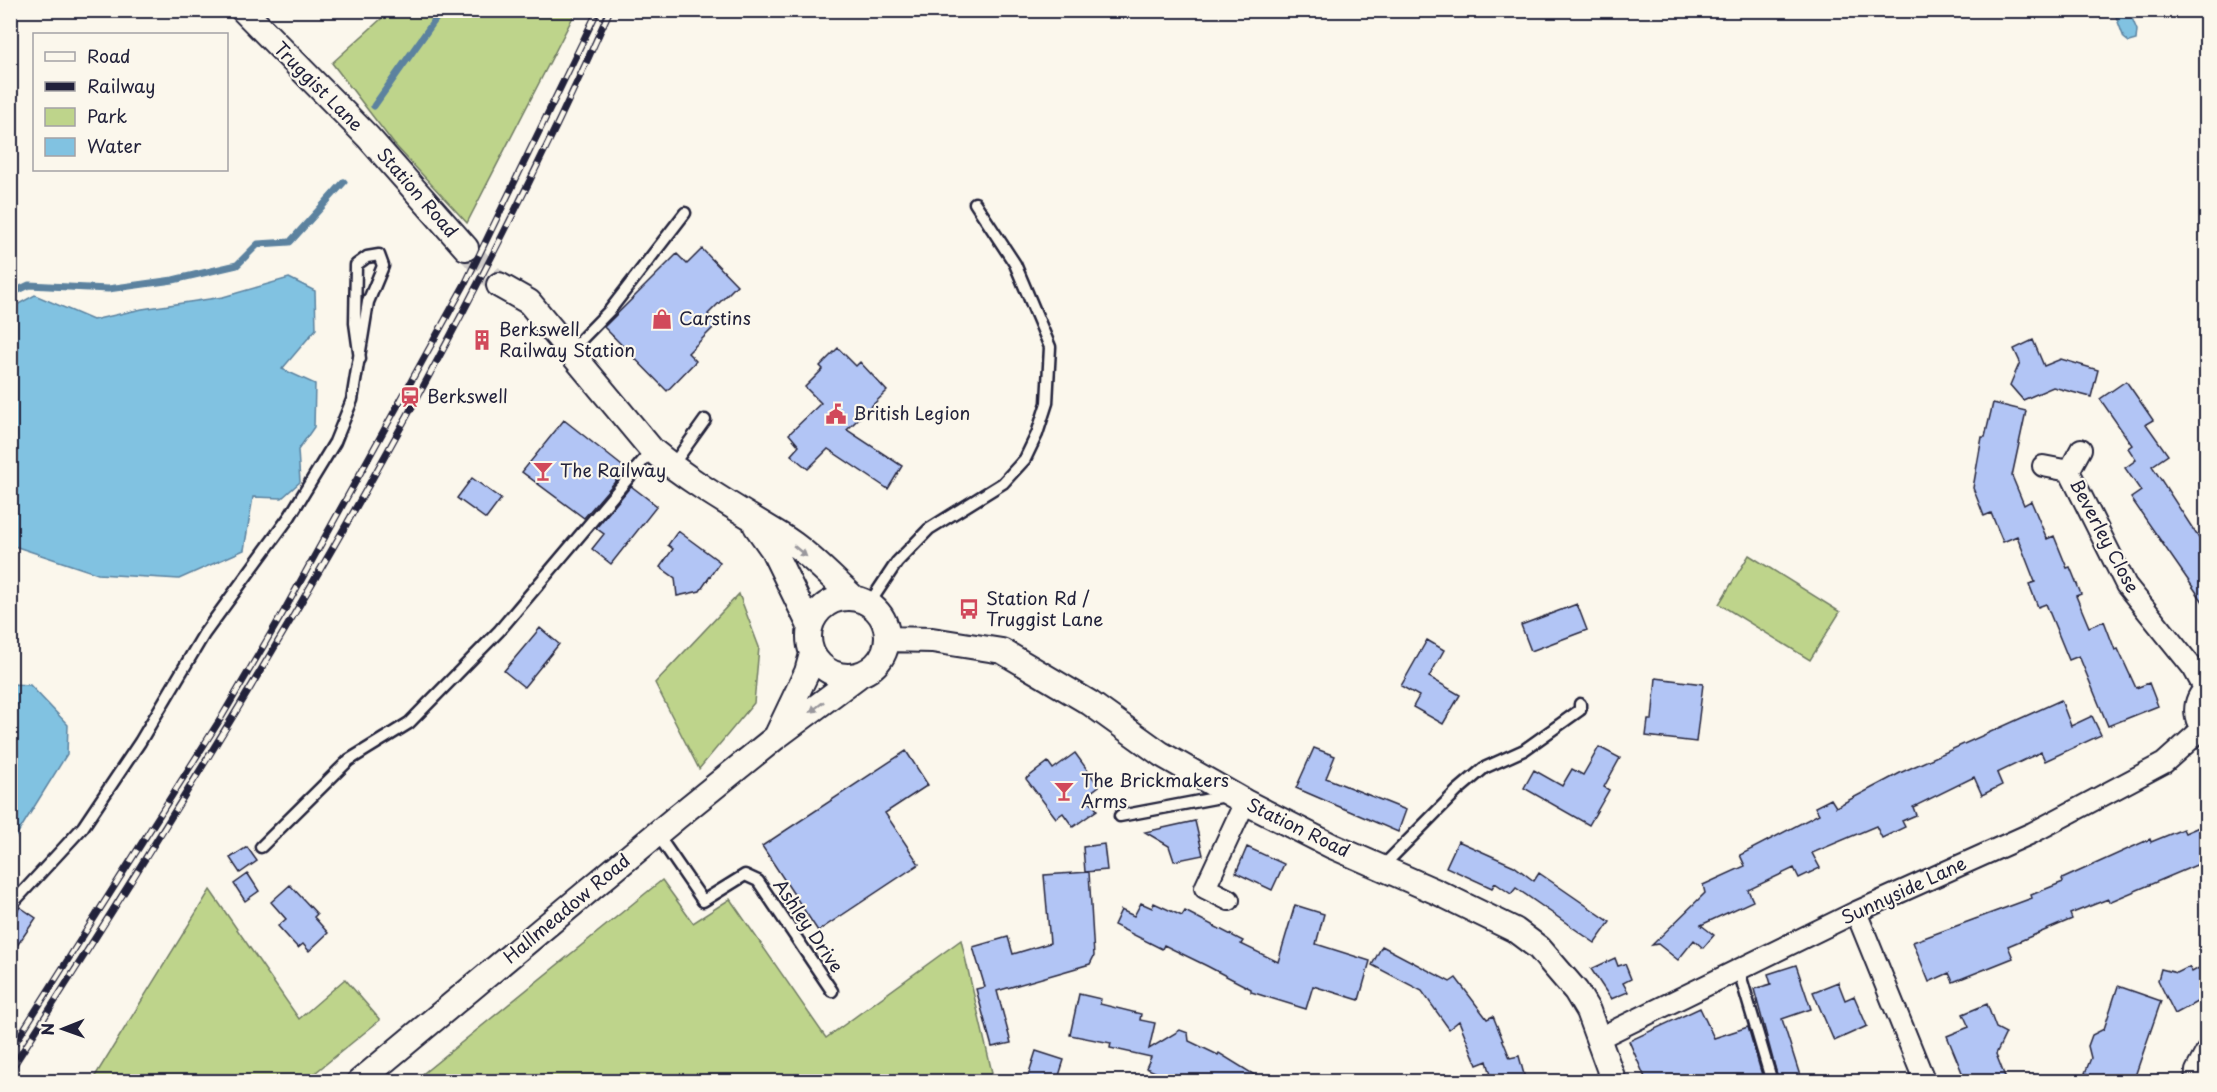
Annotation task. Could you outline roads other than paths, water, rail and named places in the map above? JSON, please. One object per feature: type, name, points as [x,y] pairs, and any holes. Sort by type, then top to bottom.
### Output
[{"type":"street","name":"Truggist Lane","points":[[243,10],[368,137]]},
{"type":"street","name":"Station Road","points":[[368,137],[466,248]]},
{"type":"street","points":[[499,285],[529,302],[652,450],[672,467],[751,520],[782,536],[882,616],[887,639],[880,661],[870,670],[858,676],[835,674],[818,663],[809,644],[810,626],[773,550],[751,520]]},
{"type":"street","name":"Beverley Close","points":[[2069,471],[2082,449]]},
{"type":"street","name":"Beverley Close","points":[[2043,466],[2069,471]]},
{"type":"street","name":"Beverley Close","points":[[2069,471],[2126,585],[2193,668],[2205,687]]},
{"type":"street","points":[[810,626],[821,609],[830,602],[861,601]]},
{"type":"street","name":"Station Road","points":[[887,639],[932,640],[1002,651],[1090,703],[1161,754],[1238,799],[1492,918],[1539,948],[1576,991],[1588,1011],[1596,1039],[1614,1082]]},
{"type":"street","name":"Hallmeadow Road","points":[[776,737],[807,672],[812,654]]},
{"type":"street","name":"Hallmeadow Road","points":[[359,1082],[776,737],[858,676]]},
{"type":"street","name":"Sunnyside Lane","points":[[1596,1039],[1856,912],[2032,832],[2164,763],[2204,731],[2195,713],[2199,695],[2205,687]]},
{"type":"street","points":[[1229,900],[1199,884],[1238,799]]},
{"type":"street","points":[[1856,912],[1925,1082]]},
{"type":"street","points":[[2195,1082],[2196,1071],[2206,1053]]},
{"type":"lane","points":[[861,601],[929,529],[1003,483],[1025,459],[1037,434],[1047,403],[1050,347],[1015,264],[975,203]]},
{"type":"lane","points":[[569,351],[610,310],[685,213]]},
{"type":"lane","points":[[10,906],[83,827],[140,742],[204,634],[290,516],[334,442],[352,400],[360,359],[368,302],[383,266],[379,255],[367,256],[356,266],[354,323],[360,359]]},
{"type":"lane","points":[[672,467],[705,420]]},
{"type":"lane","points":[[261,847],[349,760],[409,723],[499,631],[652,450]]},
{"type":"lane","points":[[1382,868],[1457,791],[1484,768],[1524,750],[1565,723],[1580,710],[1580,704]]},
{"type":"lane","points":[[1120,816],[1238,799]]},
{"type":"lane","name":"Ashley Drive","points":[[657,834],[704,901],[745,875],[758,881],[832,991]]},
{"type":"lane","points":[[1739,971],[1772,1082]]},
{"type":"water","points":[[2114,11],[2129,11],[2137,30],[2136,40],[2129,42],[2124,38]]},
{"type":"water","points":[[289,278],[315,291],[316,329],[282,369],[315,384],[314,427],[298,450],[300,482],[282,498],[253,497],[244,550],[179,579],[98,574],[11,545],[11,308],[35,295],[93,320],[142,309],[223,297]]},
{"type":"water","points":[[11,684],[30,685],[68,725],[67,754],[11,844]]},
{"type":"waterway","points":[[374,106],[442,10]]},
{"type":"waterway","points":[[10,294],[29,285],[108,289],[173,280],[237,265],[258,244],[290,242],[344,182]]},
{"type":"tunnel","points":[[466,248],[499,285]]},
{"type":"railway","points":[[10,1051],[221,718],[284,611],[466,282],[598,10]]},
{"type":"railway","points":[[10,1071],[174,813],[331,552],[477,285],[546,148],[610,10]]},
{"type":"place","name":"Carstins","points":[[662,319]]},
{"type":"place","name":"Berkswell Railway Station","points":[[482,340]]},
{"type":"place","name":"Berkswell","points":[[410,397]]},
{"type":"place","name":"British Legion","points":[[836,414]]},
{"type":"place","name":"The Railway","points":[[543,471]]},
{"type":"place","name":"Station Rd / Truggist Lane","points":[[969,609]]},
{"type":"place","name":"The Brickmakers Arms","points":[[1064,791]]}]
